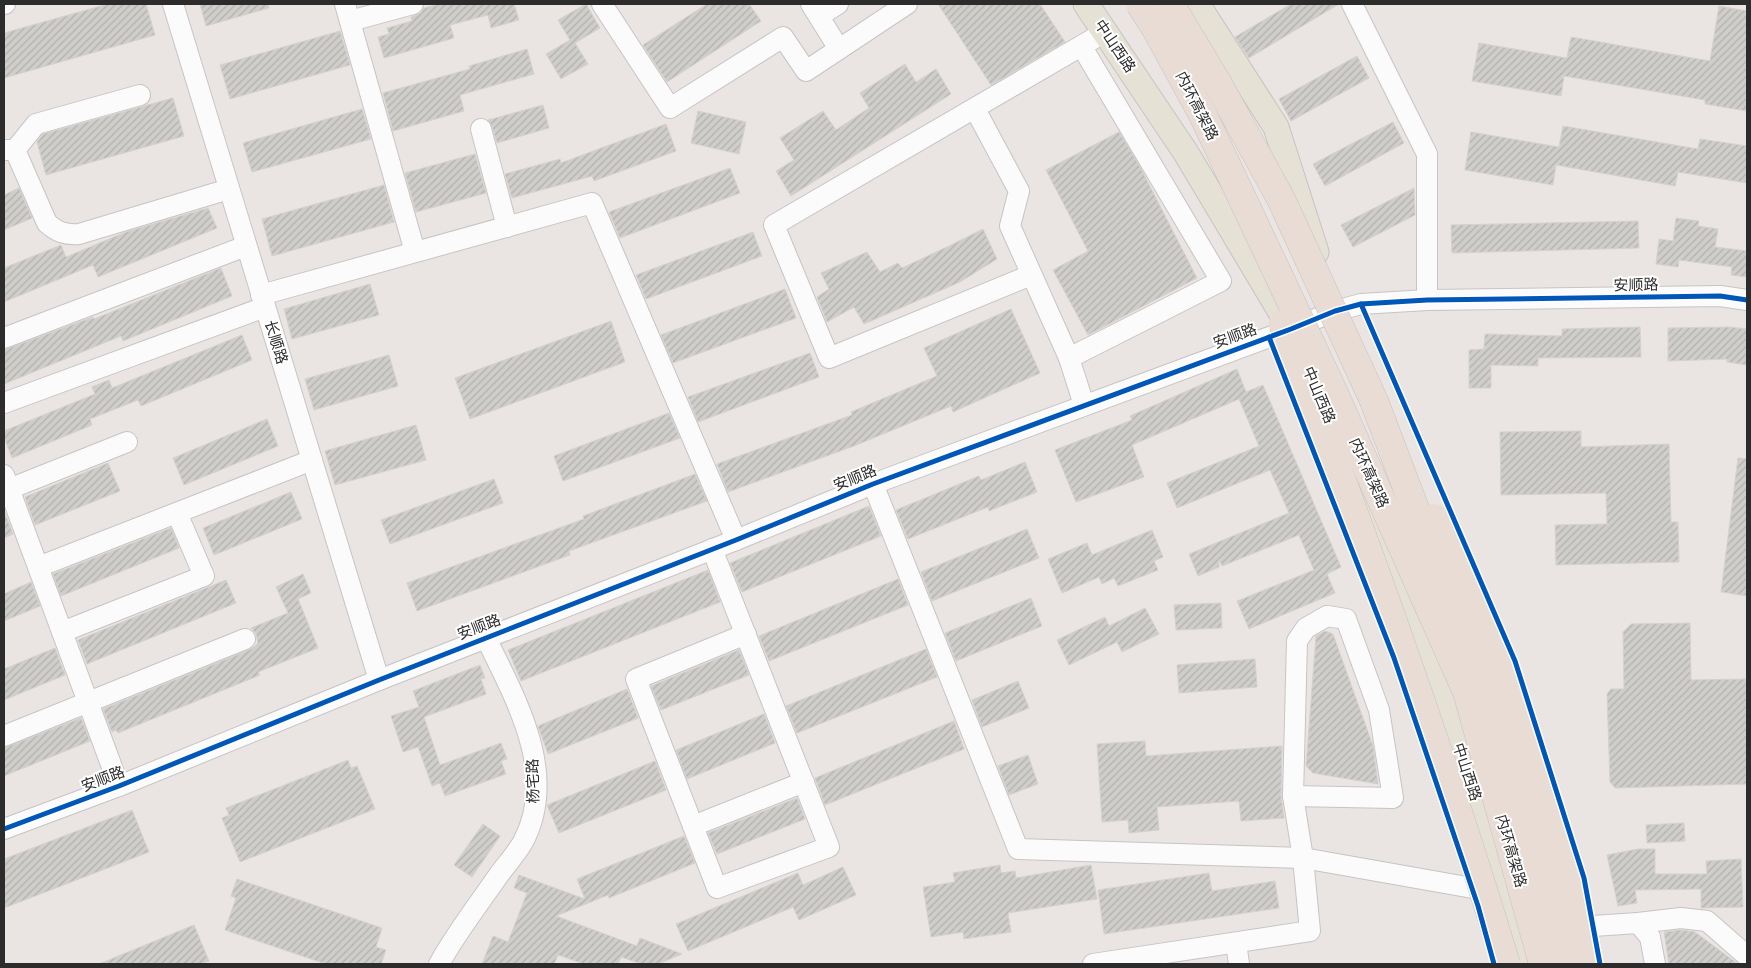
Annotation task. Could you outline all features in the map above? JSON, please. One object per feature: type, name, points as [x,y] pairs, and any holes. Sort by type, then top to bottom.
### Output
[{"type":"highway","name":"内环高架路","points":[[1140,4],[1155,27],[1203,115],[1333,391],[1467,692],[1543,964]]},
{"type":"highway","name":"内环高架路","points":[[1170,4],[1218,84],[1281,199],[1374,401],[1486,695],[1544,873],[1566,964]]},
{"type":"highway","points":[[1203,115],[1323,427],[1405,651],[1484,890],[1506,964]]},
{"type":"highway","points":[[1374,401],[1467,580],[1516,700],[1565,863],[1585,964]]},
{"type":"main road","name":"中山西路","points":[[1086,4],[1186,153],[1291,329],[1363,496],[1440,688],[1499,872],[1525,964]]},
{"type":"main road","points":[[1197,4],[1276,127],[1335,310],[1450,587],[1529,828],[1561,964]]},
{"type":"street","name":"长顺路","points":[[173,4],[379,680]]},
{"type":"street","points":[[413,4],[347,13],[415,252]]},
{"type":"street","points":[[602,4],[670,108],[783,37],[806,71],[907,4]]},
{"type":"street","points":[[838,4],[815,10],[838,49]]},
{"type":"street","points":[[1352,4],[1427,154],[1427,300]]},
{"type":"street","points":[[1031,276],[829,358],[774,225],[1105,32]]},
{"type":"street","points":[[1069,358],[1221,280],[1082,47]]},
{"type":"street","points":[[140,95],[36,124],[10,150],[47,223],[57,232],[69,235],[79,234],[229,189]]},
{"type":"street","points":[[975,109],[1018,191],[1010,226],[1069,358],[1084,405]]},
{"type":"street","points":[[481,129],[507,227]]},
{"type":"street","points":[[4,403],[263,301],[415,252],[592,203],[736,540]]},
{"type":"street","points":[[4,338],[246,246]]},
{"type":"street","name":"安顺路","points":[[4,829],[119,786],[379,680],[736,540],[873,484],[1291,329],[1335,310],[1361,304],[1427,300],[1720,296],[1747,300]]},
{"type":"street","points":[[119,786],[6,482],[127,442]]},
{"type":"street","points":[[38,567],[312,460]]},
{"type":"street","points":[[873,484],[1018,849],[1303,858],[1484,890]]},
{"type":"street","points":[[62,632],[204,576],[177,513]]},
{"type":"street","points":[[712,549],[746,634],[829,847],[717,888],[636,679],[746,634]]},
{"type":"street","points":[[1093,964],[1310,931],[1303,858],[1293,796],[1297,641],[1306,628],[1327,616],[1346,619],[1379,710],[1392,798],[1293,796]]},
{"type":"street","name":"杨宅路","points":[[438,964],[451,942],[522,843],[531,824],[535,805],[537,788],[534,754],[519,706],[486,638]]},
{"type":"street","points":[[4,736],[245,639]]},
{"type":"street","points":[[693,826],[804,782]]},
{"type":"street","points":[[1550,919],[1593,926],[1681,918],[1707,921],[1747,956]]},
{"type":"street","points":[[1638,923],[1650,937],[1655,964]]},
{"type":"street","points":[[1236,943],[1239,964]]},
{"type":"building","points":[[108,4],[146,4],[155,35],[4,78],[4,33]]},
{"type":"building","points":[[200,4],[268,4],[269,8],[206,26]]},
{"type":"building","points":[[440,4],[514,4],[519,20],[491,28],[488,15],[450,25],[454,38],[384,58],[378,37],[389,34],[387,28],[412,21],[411,17],[421,13],[424,8]]},
{"type":"building","points":[[586,4],[600,28],[575,43],[588,64],[561,79],[546,54],[570,40],[558,20]]},
{"type":"building","points":[[707,4],[749,4],[761,21],[667,82],[643,45]]},
{"type":"building","points":[[938,4],[1040,4],[1065,42],[991,85]]},
{"type":"building","points":[[1291,4],[1339,4],[1249,58],[1235,37]]},
{"type":"building","points":[[1719,6],[1747,11],[1747,111],[1705,104],[1705,100],[1564,76],[1561,96],[1472,81],[1479,43],[1567,58],[1571,37],[1710,61]]},
{"type":"building","points":[[340,31],[350,65],[230,99],[220,65]]},
{"type":"building","points":[[527,49],[534,74],[460,95],[464,111],[393,131],[383,93],[470,69],[469,66]]},
{"type":"building","points":[[1357,56],[1369,78],[1291,121],[1279,99]]},
{"type":"building","points":[[905,64],[916,82],[936,69],[951,94],[791,196],[776,171],[794,160],[780,138],[823,111],[836,130],[869,108],[860,93]]},
{"type":"building","points":[[173,98],[184,136],[46,175],[37,142],[43,134]]},
{"type":"building","points":[[543,105],[549,128],[497,143],[492,126],[488,120]]},
{"type":"building","points":[[362,109],[371,139],[252,172],[243,143]]},
{"type":"building","points":[[698,111],[746,122],[739,154],[691,143]]},
{"type":"building","points":[[1393,122],[1404,143],[1325,186],[1313,164]]},
{"type":"building","points":[[666,124],[676,151],[594,181],[592,176],[512,198],[505,174],[560,159],[561,163]]},
{"type":"building","points":[[1563,126],[1698,149],[1700,139],[1747,146],[1747,183],[1678,172],[1675,186],[1556,165],[1553,185],[1465,170],[1471,132],[1559,147]]},
{"type":"building","points":[[1119,132],[1139,165],[1197,278],[1088,335],[1053,270],[1088,251],[1046,170]]},
{"type":"building","points":[[475,154],[486,193],[416,212],[405,173]]},
{"type":"building","points":[[730,168],[740,193],[620,238],[609,212]]},
{"type":"building","points":[[384,185],[394,222],[272,256],[262,219]]},
{"type":"building","points":[[19,188],[32,218],[4,230],[4,195]]},
{"type":"building","points":[[1414,188],[1415,215],[1353,247],[1341,225]]},
{"type":"building","points":[[208,208],[217,228],[98,277],[93,265],[4,302],[4,268],[61,245],[66,257],[126,232]]},
{"type":"building","points":[[1676,218],[1699,221],[1698,226],[1718,229],[1715,247],[1747,251],[1747,277],[1731,275],[1732,267],[1679,260],[1678,267],[1656,264],[1659,239],[1673,241]]},
{"type":"building","points":[[1638,221],[1639,248],[1452,253],[1451,225]]},
{"type":"building","points":[[983,229],[997,259],[960,282],[864,324],[854,307],[827,322],[817,297],[829,289],[821,273],[867,252],[880,272],[898,263],[902,268]]},
{"type":"building","points":[[753,232],[762,256],[646,299],[636,275]]},
{"type":"building","points":[[221,268],[232,296],[123,341],[121,336],[4,384],[4,350],[93,317],[94,319]]},
{"type":"building","points":[[370,284],[379,315],[292,339],[284,309]]},
{"type":"building","points":[[785,289],[796,318],[673,363],[661,335]]},
{"type":"building","points":[[1011,309],[1040,373],[953,412],[951,406],[854,446],[728,492],[717,464],[852,415],[851,412],[937,376],[924,348]]},
{"type":"building","points":[[611,321],[625,362],[470,419],[455,378]]},
{"type":"building","points":[[1640,327],[1641,357],[1538,358],[1538,366],[1491,365],[1491,388],[1469,388],[1469,350],[1484,349],[1485,334],[1562,336],[1562,329]]},
{"type":"building","points":[[1729,327],[1747,329],[1747,365],[1727,362],[1727,359],[1668,361],[1668,328]]},
{"type":"building","points":[[242,335],[252,360],[141,406],[138,400],[90,419],[92,425],[12,458],[4,437],[4,431],[95,394],[92,387],[109,380],[112,388]]},
{"type":"building","points":[[810,353],[819,377],[698,422],[688,397]]},
{"type":"building","points":[[389,355],[398,386],[314,410],[305,379]]},
{"type":"building","points":[[1237,369],[1246,392],[1263,385],[1341,567],[1327,574],[1335,593],[1249,629],[1237,601],[1314,570],[1299,535],[1222,566],[1219,559],[1219,567],[1198,576],[1189,554],[1289,513],[1270,470],[1177,508],[1167,483],[1259,446],[1239,399],[1132,445],[1144,477],[1076,502],[1055,450],[1132,420],[1130,416]]},
{"type":"building","points":[[669,413],[680,438],[563,481],[554,456]]},
{"type":"building","points":[[267,419],[278,446],[184,485],[173,458]]},
{"type":"building","points":[[416,425],[426,460],[335,485],[325,451]]},
{"type":"building","points":[[1581,431],[1581,447],[1669,444],[1671,522],[1678,522],[1679,562],[1556,565],[1555,525],[1607,524],[1606,493],[1501,495],[1500,432]]},
{"type":"building","points":[[1738,458],[1747,459],[1747,596],[1721,592]]},
{"type":"building","points":[[1025,462],[1037,492],[989,511],[988,507],[908,539],[896,510],[979,476],[981,480]]},
{"type":"building","points":[[108,463],[120,491],[35,525],[25,497]]},
{"type":"building","points":[[695,474],[707,501],[569,551],[570,555],[417,611],[407,583],[584,519],[583,516]]},
{"type":"building","points":[[494,479],[503,503],[390,544],[381,520]]},
{"type":"building","points":[[291,492],[302,519],[214,555],[203,528]]},
{"type":"building","points":[[869,506],[881,536],[742,592],[730,563]]},
{"type":"building","points":[[4,511],[13,534],[4,538]]},
{"type":"building","points":[[171,528],[179,548],[61,596],[53,574]]},
{"type":"building","points":[[1027,529],[1039,558],[932,601],[921,572]]},
{"type":"building","points":[[1152,530],[1163,557],[1154,561],[1158,570],[1118,586],[1114,578],[1102,584],[1099,577],[1062,593],[1048,559],[1087,543],[1092,555]]},
{"type":"building","points":[[708,570],[720,602],[521,681],[508,650]]},
{"type":"building","points":[[303,574],[311,593],[298,599],[318,648],[258,672],[260,675],[118,733],[116,730],[112,732],[103,709],[254,647],[258,643],[256,634],[251,628],[288,613],[276,587]]},
{"type":"building","points":[[898,579],[908,605],[769,661],[759,636]]},
{"type":"building","points":[[226,580],[236,603],[87,664],[78,640]]},
{"type":"building","points":[[31,582],[40,606],[4,621],[4,594]]},
{"type":"building","points":[[1031,598],[1042,626],[956,661],[945,633]]},
{"type":"building","points":[[1221,603],[1222,628],[1176,630],[1174,605]]},
{"type":"building","points":[[1145,608],[1159,634],[1122,652],[1117,642],[1069,665],[1057,640],[1105,617],[1109,626]]},
{"type":"building","points":[[1690,623],[1691,680],[1747,679],[1747,784],[1615,788],[1610,782],[1607,694],[1611,689],[1624,689],[1623,632],[1631,624]]},
{"type":"building","points":[[1325,631],[1333,634],[1373,746],[1378,784],[1313,773],[1306,766],[1316,636]]},
{"type":"building","points":[[55,648],[65,675],[4,700],[4,669]]},
{"type":"building","points":[[926,649],[937,677],[797,733],[786,706]]},
{"type":"building","points":[[739,650],[749,675],[661,710],[651,686]]},
{"type":"building","points":[[1255,659],[1257,687],[1179,693],[1177,665]]},
{"type":"building","points":[[480,665],[485,678],[481,679],[486,694],[424,717],[440,765],[501,743],[507,759],[501,761],[506,774],[445,796],[440,783],[432,786],[418,747],[403,752],[391,716],[419,707],[413,691]]},
{"type":"building","points":[[1018,681],[1029,708],[982,727],[972,700]]},
{"type":"building","points":[[627,689],[638,718],[548,754],[538,726]]},
{"type":"building","points":[[764,714],[775,743],[687,779],[676,750]]},
{"type":"building","points":[[81,718],[90,741],[4,776],[4,748]]},
{"type":"building","points":[[954,721],[964,749],[825,805],[815,778]]},
{"type":"building","points":[[1145,741],[1146,756],[1282,746],[1281,796],[1284,818],[1241,821],[1239,801],[1157,807],[1159,830],[1129,833],[1128,820],[1102,822],[1097,744]]},
{"type":"building","points":[[1028,755],[1038,784],[1009,795],[998,766]]},
{"type":"building","points":[[348,760],[351,768],[357,766],[375,809],[240,862],[222,818],[229,815],[226,808]]},
{"type":"building","points":[[655,761],[666,790],[559,833],[547,805]]},
{"type":"building","points":[[797,798],[805,819],[717,854],[708,833]]},
{"type":"building","points":[[132,810],[149,852],[4,908],[4,859]]},
{"type":"building","points":[[1684,823],[1685,841],[1647,843],[1646,825]]},
{"type":"building","points":[[483,824],[500,836],[472,877],[454,865]]},
{"type":"building","points":[[684,836],[695,863],[609,898],[608,895],[556,916],[637,946],[640,938],[682,954],[658,964],[642,964],[621,957],[618,964],[584,964],[558,955],[554,964],[482,964],[493,936],[508,942],[527,893],[514,888],[519,875],[585,899],[577,879]]},
{"type":"building","points":[[1638,849],[1655,849],[1655,874],[1707,874],[1706,861],[1741,859],[1743,907],[1701,908],[1701,889],[1635,890],[1637,903],[1618,906],[1607,855]]},
{"type":"building","points":[[1000,865],[1001,873],[1015,871],[1016,878],[1091,865],[1097,899],[1008,913],[1011,932],[964,939],[963,932],[931,937],[923,887],[955,882],[953,873]]},
{"type":"building","points":[[843,867],[856,895],[799,920],[793,907],[688,951],[676,924],[798,873],[803,885]]},
{"type":"building","points":[[1209,873],[1212,891],[1275,881],[1279,908],[1104,934],[1098,890]]},
{"type":"building","points":[[237,879],[382,928],[376,947],[386,950],[381,964],[326,964],[225,930],[236,898],[231,896]]},
{"type":"building","points":[[194,925],[209,961],[200,964],[99,964]]},
{"type":"building","points":[[1681,930],[1695,932],[1738,964],[1669,964],[1664,932]]},
{"type":"cycle path","points":[[4,829],[119,786],[379,680],[736,540],[873,484],[1335,311],[1361,304],[1427,300],[1720,296],[1747,300]]},
{"type":"cycle path","points":[[1361,304],[1515,661],[1584,878],[1600,964]]},
{"type":"cycle path","points":[[1269,337],[1394,658],[1478,906],[1494,964]]}]
